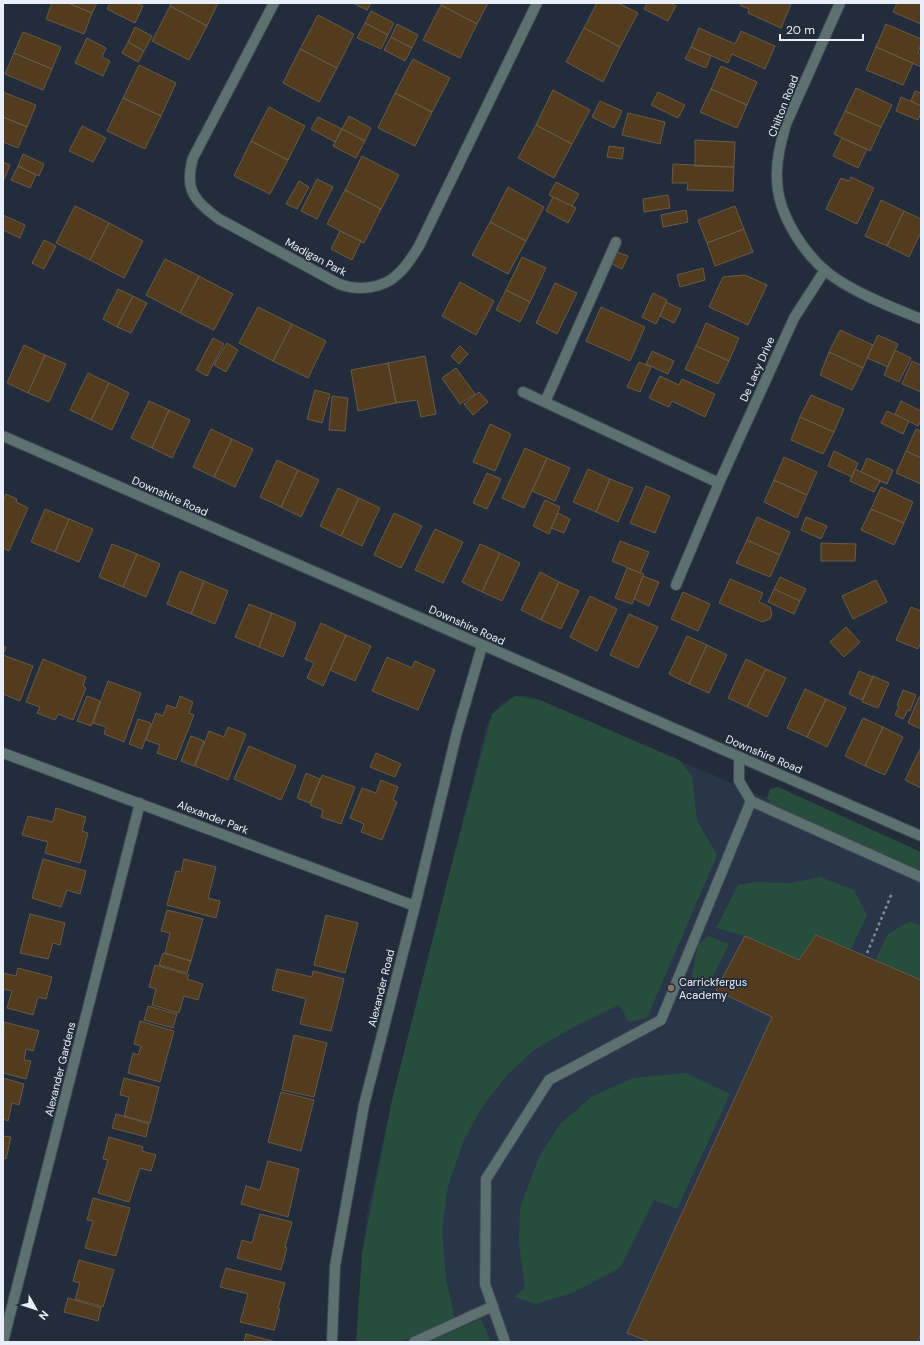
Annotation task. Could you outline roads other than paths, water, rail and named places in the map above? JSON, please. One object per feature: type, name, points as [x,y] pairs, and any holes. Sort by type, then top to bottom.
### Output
[{"type":"street","name":"Madigan Park","points":[[274,3],[193,158],[189,171],[191,190],[195,197],[219,219],[339,284],[364,288],[383,284],[398,275],[419,246],[537,3]]},
{"type":"street","name":"Chilton Road","points":[[840,3],[786,124],[778,153],[776,179],[784,212],[797,239],[815,261],[835,278],[867,296],[921,319]]},
{"type":"street","points":[[545,402],[616,242]]},
{"type":"street","name":"De Lacy Drive","points":[[676,585],[719,483],[794,318],[825,270]]},
{"type":"street","points":[[523,392],[719,483]]},
{"type":"street","name":"Downshire Road","points":[[3,436],[921,836]]},
{"type":"street","name":"Alexander Road","points":[[332,1342],[335,1266],[364,1105],[415,906],[457,732],[482,646]]},
{"type":"street","name":"Alexander Park","points":[[3,752],[415,906]]},
{"type":"street","points":[[739,757],[739,781],[751,801],[921,877]]},
{"type":"street","points":[[505,1342],[485,1284],[486,1179],[548,1080],[661,1020],[751,801]]},
{"type":"street","name":"Alexander Gardens","points":[[3,1342],[140,803]]},
{"type":"street","points":[[414,1342],[493,1306]]},
{"type":"place","name":"Carrickfergus Academy","points":[[671,988]]}]
